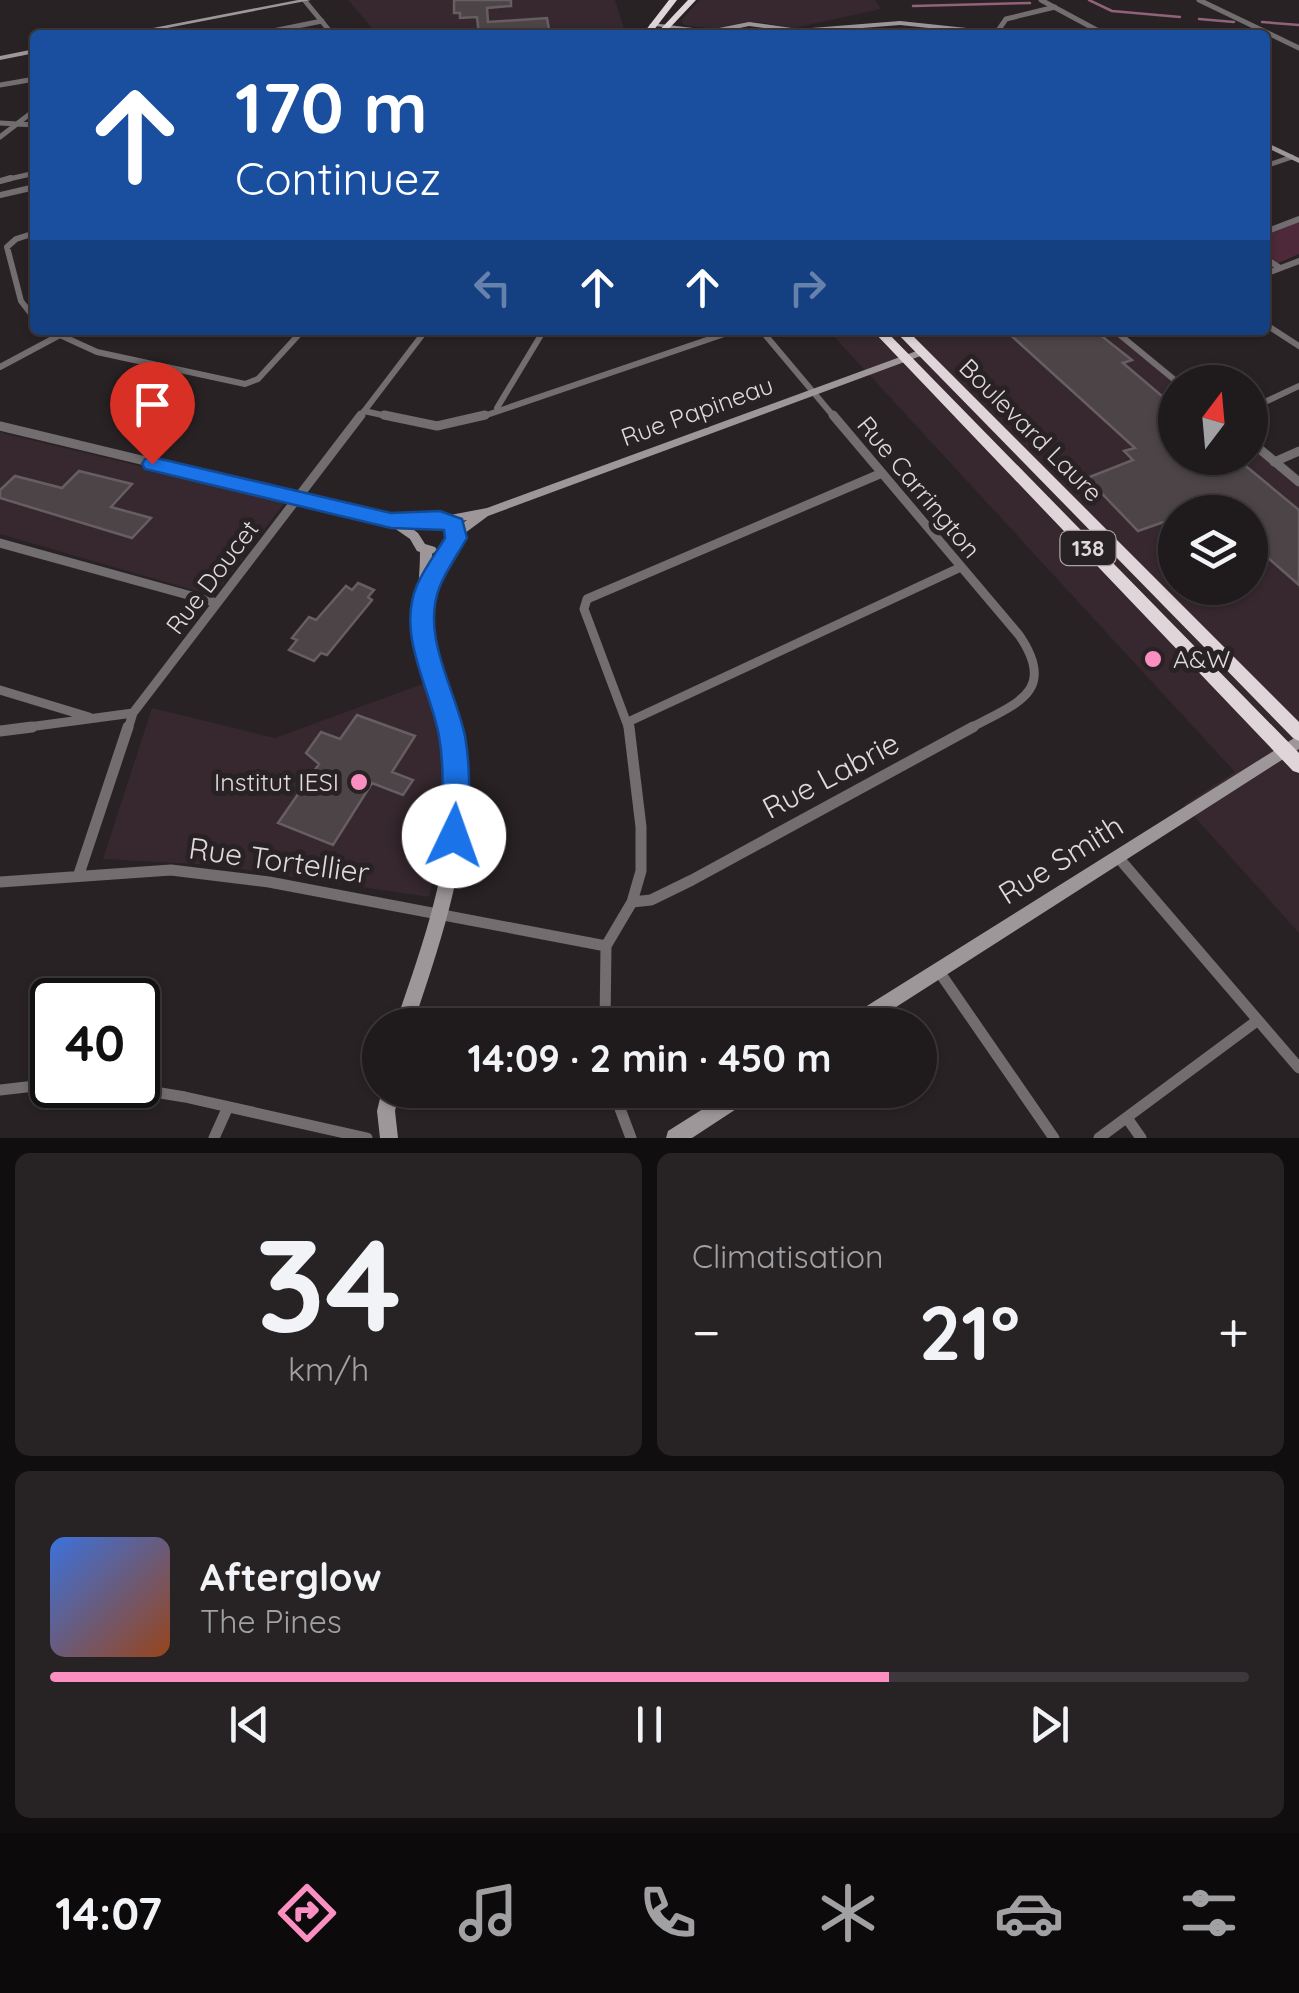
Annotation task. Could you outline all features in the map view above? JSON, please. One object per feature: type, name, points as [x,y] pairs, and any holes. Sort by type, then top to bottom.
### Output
[{"type":"highway","points":[[649,30],[672,0]]},
{"type":"highway","points":[[663,30],[692,0]]},
{"type":"highway","name":"Boulevard Laure","points":[[883,335],[1292,745],[1299,765]]},
{"type":"highway","name":"Boulevard Laure","points":[[905,335],[1299,733]]},
{"type":"street","points":[[156,30],[306,0],[329,30]]},
{"type":"street","points":[[1041,0],[1097,30]]},
{"type":"street","points":[[1200,0],[1262,30]]},
{"type":"street","points":[[998,30],[1006,19],[1055,7]]},
{"type":"street","points":[[278,30],[322,21]]},
{"type":"street","points":[[811,30],[900,23],[967,30]]},
{"type":"street","points":[[652,24],[695,30]]},
{"type":"street","points":[[739,30],[750,24],[771,30]]},
{"type":"street","points":[[1270,34],[1299,48]]},
{"type":"street","points":[[0,58],[30,52]]},
{"type":"street","points":[[0,84],[30,80]]},
{"type":"street","points":[[0,136],[30,114]]},
{"type":"street","points":[[0,123],[30,124]]},
{"type":"street","points":[[1270,146],[1295,159]]},
{"type":"street","points":[[1270,165],[1295,159]]},
{"type":"street","points":[[0,181],[30,174]]},
{"type":"street","points":[[0,195],[30,188]]},
{"type":"street","points":[[1270,230],[1299,219]]},
{"type":"street","points":[[30,235],[7,247],[21,302],[30,313]]},
{"type":"street","points":[[1270,261],[1280,268]]},
{"type":"street","points":[[1270,272],[1299,261]]},
{"type":"street","points":[[1270,327],[1299,346]]},
{"type":"street","points":[[0,367],[58,336],[113,356],[250,383],[298,335]]},
{"type":"street","name":"Rue Doucet","points":[[79,874],[133,713],[422,335]]},
{"type":"street","points":[[494,410],[541,335]]},
{"type":"street","points":[[364,411],[438,426],[459,424],[721,335]]},
{"type":"street","name":"Rue Carrington","points":[[765,335],[1032,654],[1037,662],[1036,673]]},
{"type":"street","points":[[1120,335],[1158,366]]},
{"type":"street","name":"Rue Papineau","points":[[488,512],[922,352]]},
{"type":"street","points":[[1268,400],[1299,386]]},
{"type":"street","points":[[0,426],[391,520],[445,520],[488,512]]},
{"type":"street","points":[[1274,462],[1299,452]]},
{"type":"street","points":[[1268,457],[1299,482]]},
{"type":"street","points":[[604,1008],[606,946],[632,902],[642,872],[639,798],[628,722],[584,609],[587,599],[882,472]]},
{"type":"street","points":[[428,588],[457,533],[488,512]]},
{"type":"street","points":[[391,520],[426,550],[448,547]]},
{"type":"street","points":[[445,520],[454,525],[457,533]]},
{"type":"street","points":[[414,536],[429,521]]},
{"type":"street","points":[[0,542],[217,603]]},
{"type":"street","points":[[409,1008],[438,912],[454,836],[457,770],[451,732],[424,644],[426,550]]},
{"type":"street","points":[[628,722],[961,567]]},
{"type":"street","name":"Rue Labrie","points":[[632,902],[651,900],[692,880],[1026,698],[1035,687],[1036,673]]},
{"type":"street","points":[[0,690],[91,718]]},
{"type":"street","points":[[0,731],[133,713]]},
{"type":"street","name":"Rue Smith","points":[[879,1008],[1292,745]]},
{"type":"street","points":[[1117,856],[1299,1068]]},
{"type":"street","name":"Rue Tortellier","points":[[0,882],[170,870],[270,882],[606,946]]},
{"type":"street","points":[[938,970],[1054,1138]]},
{"type":"street","points":[[1100,1138],[1258,1020]]},
{"type":"street","points":[[0,1090],[30,1087]]},
{"type":"street","points":[[160,1095],[367,1138]]},
{"type":"street","points":[[214,1138],[227,1108]]},
{"type":"street","points":[[387,1108],[389,1138]]},
{"type":"street","points":[[620,1108],[631,1138]]},
{"type":"street","points":[[675,1138],[722,1108]]},
{"type":"street","points":[[1127,1118],[1142,1138]]},
{"type":"shaded area","points":[[348,0],[615,0],[624,30],[374,30]]},
{"type":"shaded area","points":[[699,0],[875,0],[881,9],[794,28],[758,22],[716,29],[684,25],[681,21]]},
{"type":"shaded area","points":[[1299,222],[1299,254],[1278,263],[1270,257],[1270,233]]},
{"type":"shaded area","points":[[833,335],[1124,335],[1162,365],[1158,365],[1158,475],[1268,475],[1268,450],[1299,475],[1299,933],[1184,805],[1235,772]]},
{"type":"shaded area","points":[[0,432],[286,501],[214,596],[0,534]]},
{"type":"shaded area","points":[[428,682],[452,768],[446,827],[429,897],[213,865],[103,859],[152,708],[275,738]]},
{"type":"building","points":[[454,0],[511,0],[511,6],[487,8],[488,22],[547,18],[549,30],[478,30],[477,17],[460,18],[460,13],[454,13]]},
{"type":"building","points":[[1011,335],[1100,335],[1132,360],[1123,363],[1158,393],[1158,475],[1257,475],[1299,510],[1299,585],[1268,558],[1268,495],[1158,495],[1158,524],[1138,531],[1087,478],[1133,460],[1124,451],[1135,448]]},
{"type":"building","points":[[79,471],[132,484],[111,507],[151,518],[132,538],[0,498],[0,490],[15,476],[62,488]]},
{"type":"building","points":[[358,583],[374,590],[368,597],[372,600],[327,655],[321,653],[314,661],[289,650],[297,640],[292,638],[309,617],[316,620],[346,586],[352,590]]},
{"type":"building","name":"Institut IESI","points":[[357,715],[415,736],[392,772],[413,780],[403,795],[372,783],[333,845],[278,823],[319,764],[306,753],[321,732],[340,739]]},
{"type":"waterway","points":[[1089,0],[1112,11],[1180,17]]},
{"type":"waterway","points":[[913,6],[1030,3]]},
{"type":"waterway","points":[[1199,19],[1234,22]]},
{"type":"waterway","points":[[1262,22],[1299,25]]},
{"type":"place","name":"A&W","points":[[1153,659]]},
{"type":"place","name":"Institut IESI","points":[[359,782]]},
{"type":"route","points":[[152,464],[391,520],[440,519],[454,525],[456,538],[428,588],[423,615],[424,644],[451,732],[457,770],[454,836]]}]
